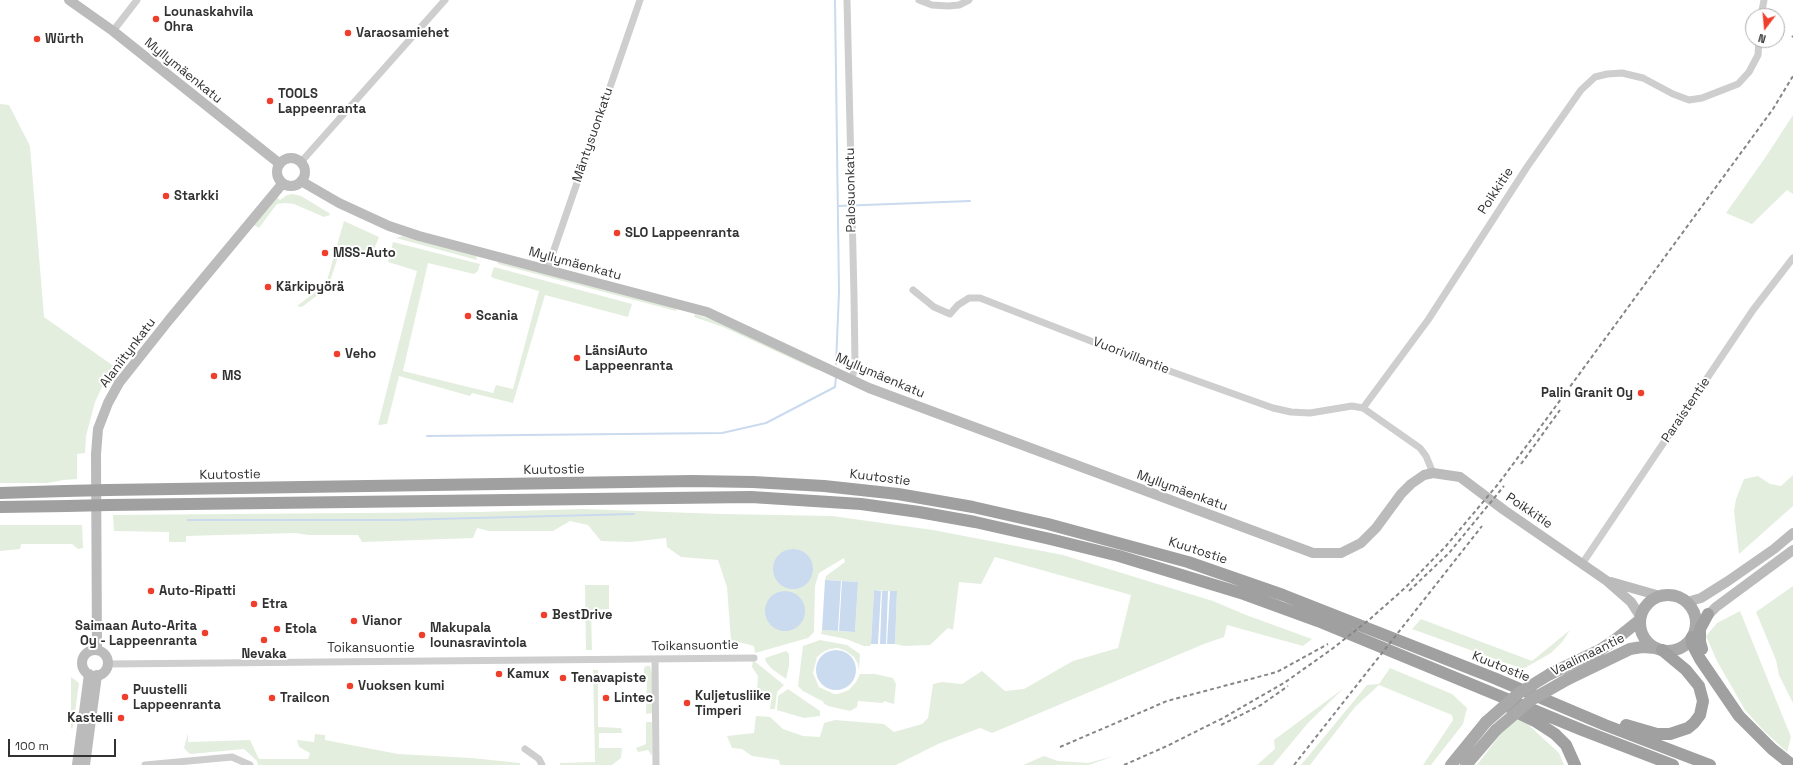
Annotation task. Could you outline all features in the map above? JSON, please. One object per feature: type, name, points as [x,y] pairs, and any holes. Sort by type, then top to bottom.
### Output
[{"type":"highway","name":"Kuutostie","points":[[0,492],[693,481],[753,482],[824,486],[898,494],[973,507],[1048,524],[1188,562],[1283,595],[1494,678],[1605,725],[1710,765]]},
{"type":"highway","name":"Kuutostie","points":[[0,508],[109,505],[743,497],[861,504],[919,512],[975,522],[1111,554],[1244,594],[1318,621],[1582,730],[1673,765]]},
{"type":"highway","points":[[1708,614],[1700,629],[1700,642],[1702,650],[1730,697],[1760,739]]},
{"type":"highway","points":[[1318,621],[1535,721],[1561,739],[1571,754],[1575,765]]},
{"type":"highway","points":[[1693,633],[1695,651],[1739,716],[1760,739],[1792,765]]},
{"type":"highway","points":[[1494,678],[1637,729],[1656,734],[1676,733],[1688,728],[1697,719],[1702,710],[1703,696],[1699,686],[1690,673],[1659,649]]},
{"type":"main road","name":"Myllymäenkatu","points":[[69,0],[113,31],[280,164]]},
{"type":"main road","points":[[286,159],[294,159],[301,162],[304,169],[302,181],[296,185],[289,186],[283,183],[277,174],[280,164],[286,159]]},
{"type":"main road","name":"Myllymäenkatu","points":[[302,181],[339,203],[389,226],[419,236],[707,312],[852,380],[923,408],[1313,553],[1341,553],[1361,543],[1376,528],[1401,494],[1411,484],[1428,474]]},
{"type":"main road","name":"Alaniitynkatu","points":[[97,650],[96,454],[98,429],[108,403],[119,382],[247,224],[283,183]]},
{"type":"main road","name":"Poikkitie","points":[[1428,474],[1460,477],[1582,564],[1607,580],[1631,602],[1640,618]]},
{"type":"main road","points":[[1687,602],[1701,598],[1728,581],[1774,549],[1793,533]]},
{"type":"main road","points":[[1693,633],[1696,623],[1694,612],[1687,602],[1672,595],[1660,596],[1647,603],[1640,618],[1640,628],[1644,638],[1659,649],[1670,650],[1679,648],[1686,644],[1708,614],[1716,607],[1793,550]]},
{"type":"main road","name":"Poikkitie","points":[[1607,580],[1660,596]]},
{"type":"main road","name":"Vaalimaantie","points":[[1451,765],[1486,722],[1519,693],[1550,674],[1600,650],[1615,640],[1640,618]]},
{"type":"main road","name":"Vaalimaantie","points":[[1466,765],[1496,730],[1530,700],[1630,648],[1659,649]]},
{"type":"main road","points":[[97,650],[104,653],[108,664],[106,670],[93,675],[83,668],[82,659],[86,653],[97,650]]},
{"type":"main road","points":[[77,765],[93,675]]},
{"type":"main road","points":[[85,765],[93,675]]},
{"type":"street","points":[[113,31],[137,0]]},
{"type":"street","points":[[301,162],[445,0]]},
{"type":"street","name":"Mäntysuonkatu","points":[[547,270],[640,0]]},
{"type":"street","name":"Palosuonkatu","points":[[847,0],[855,364],[852,380]]},
{"type":"street","points":[[919,0],[932,5],[948,6],[959,5],[969,0]]},
{"type":"street","name":"Poikkitie","points":[[1363,408],[1428,320],[1527,167],[1581,90],[1595,77],[1607,74],[1622,73],[1643,78],[1673,94],[1689,100],[1702,98],[1738,84],[1749,72],[1758,55],[1759,48]]},
{"type":"street","name":"Paraistentie","points":[[1582,564],[1753,310],[1793,258]]},
{"type":"street","name":"Vuorivillantie","points":[[913,290],[934,307],[950,314],[958,305],[969,298],[980,298],[1144,362],[1273,408],[1290,412],[1310,413],[1352,406],[1363,408]]},
{"type":"street","points":[[1363,408],[1420,448],[1426,456],[1428,474]]},
{"type":"street","name":"Toikansuontie","points":[[108,664],[754,658]]},
{"type":"street","points":[[656,659],[656,765]]},
{"type":"street","points":[[525,748],[539,759],[542,765]]},
{"type":"street","points":[[146,765],[232,757],[250,765]]},
{"type":"green space","points":[[0,104],[9,105],[30,146],[44,317],[115,367],[103,385],[95,402],[86,436],[85,453],[77,454],[77,479],[47,483],[0,483]]},
{"type":"green space","points":[[1793,115],[1793,194],[1787,190],[1752,224],[1726,213],[1765,158]]},
{"type":"green space","points":[[293,194],[301,196],[330,215],[324,217],[294,204],[277,204],[259,228],[254,225],[277,197],[280,200],[287,195]]},
{"type":"green space","points":[[344,221],[379,237],[371,257],[341,248],[328,287],[302,307],[297,306],[326,284]]},
{"type":"green space","points":[[403,236],[476,256],[477,260],[396,238]]},
{"type":"green space","points":[[393,242],[480,264],[478,271],[474,274],[428,263],[403,371],[493,393],[496,385],[513,389],[539,291],[493,278],[491,276],[494,267],[632,304],[628,317],[545,295],[513,403],[472,393],[470,396],[399,376],[387,424],[378,425],[417,271],[388,262]]},
{"type":"green space","points":[[498,262],[677,308],[676,311],[498,264]]},
{"type":"green space","points":[[695,314],[730,326],[820,370],[810,367],[723,327],[694,317]]},
{"type":"green space","points":[[1793,475],[1793,506],[1739,554],[1734,511],[1736,499],[1744,479],[1758,476],[1770,484],[1781,486]]},
{"type":"green space","points":[[584,509],[832,516],[933,530],[1063,555],[1213,601],[1246,615],[1312,639],[1303,646],[1227,625],[1224,637],[992,733],[980,728],[938,744],[896,765],[780,765],[779,760],[752,756],[742,749],[732,748],[727,736],[754,733],[756,716],[770,717],[783,729],[803,736],[820,737],[824,723],[835,720],[884,724],[894,732],[922,724],[928,718],[933,684],[942,682],[962,684],[982,671],[1005,691],[1024,689],[1073,661],[1118,648],[1131,595],[995,557],[981,584],[959,582],[953,630],[948,628],[930,645],[904,646],[895,644],[897,592],[874,590],[871,644],[870,646],[864,646],[846,639],[821,634],[822,630],[855,632],[858,582],[825,580],[826,576],[845,562],[844,558],[819,573],[815,586],[814,632],[808,638],[755,653],[754,646],[731,640],[727,587],[718,560],[681,557],[667,547],[666,538],[631,542],[601,541],[588,525],[570,521],[553,531],[489,531],[477,528],[473,538],[362,542],[358,535],[309,535],[295,533],[186,536],[186,542],[169,542],[169,532],[114,531],[113,515],[479,512]]},
{"type":"green space","points":[[0,525],[82,525],[83,548],[78,549],[72,544],[21,544],[20,549],[0,551]]},
{"type":"green space","points":[[585,585],[609,585],[609,609],[591,610],[592,650],[586,650]]},
{"type":"green space","points":[[1793,586],[1793,703],[1779,675],[1776,660],[1756,612]]},
{"type":"green space","points":[[1740,611],[1791,737],[1787,752],[1763,730],[1745,710],[1717,661],[1706,636],[1717,623]]},
{"type":"green space","points":[[1421,619],[1532,661],[1570,630],[1563,641],[1551,653],[1523,669],[1412,629]]},
{"type":"green space","points":[[820,640],[847,645],[860,654],[859,671],[858,664],[854,657],[846,651],[838,648],[823,652],[817,657],[813,673],[819,687],[834,694],[838,694],[849,690],[856,682],[860,674],[875,674],[893,678],[896,684],[894,704],[884,701],[883,703],[858,701],[857,707],[850,711],[828,706],[823,703],[824,702],[803,691],[798,686],[803,646]]},
{"type":"green space","points":[[786,651],[789,654],[789,666],[786,679],[772,669],[766,662],[765,658]]},
{"type":"green space","points":[[753,660],[784,685],[777,692],[775,709],[770,709],[772,693],[757,691],[758,676],[752,667]]},
{"type":"green space","points":[[646,666],[650,666],[652,675],[652,713],[646,714],[647,680],[644,673],[644,668]]},
{"type":"green space","points":[[1390,668],[1452,694],[1467,708],[1463,724],[1431,765],[1423,765],[1453,720],[1452,715],[1379,685],[1355,707],[1310,765],[1301,765],[1367,685],[1379,684]]},
{"type":"green space","points":[[593,670],[598,670],[598,727],[621,728],[622,733],[599,733],[599,748],[622,748],[621,758],[612,765],[560,765],[560,763],[595,762]]},
{"type":"green space","points":[[71,677],[79,683],[73,727],[71,729]]},
{"type":"green space","points":[[1344,688],[1308,723],[1273,765],[1257,765],[1275,749],[1274,740]]},
{"type":"green space","points":[[788,689],[820,711],[820,716],[804,718],[777,710],[778,696]]},
{"type":"green space","points":[[1520,717],[1559,753],[1564,765],[1477,765],[1503,731]]},
{"type":"green space","points":[[646,722],[652,722],[652,756],[648,750],[638,752],[636,748],[646,744]]},
{"type":"green space","points":[[188,733],[188,742],[250,740],[259,759],[308,759],[310,753],[299,747],[297,740],[314,742],[315,734],[325,735],[325,740],[398,754],[472,758],[520,763],[520,765],[258,765],[257,761],[244,749],[190,754],[184,748]]},
{"type":"green space","points":[[1044,756],[1058,761],[1088,763],[1114,756],[1089,765],[1023,765]]},
{"type":"water","points":[[797,549],[804,552],[810,558],[813,569],[812,577],[804,586],[797,589],[789,589],[782,586],[774,577],[773,565],[776,558],[785,550]]},
{"type":"water","points":[[825,580],[841,581],[838,631],[822,630]]},
{"type":"water","points":[[842,581],[858,582],[855,632],[839,631]]},
{"type":"water","points":[[874,590],[881,591],[878,644],[871,644]]},
{"type":"water","points":[[789,591],[796,594],[802,600],[805,611],[804,619],[796,628],[789,631],[781,631],[774,628],[766,619],[765,607],[768,600],[777,592]]},
{"type":"water","points":[[882,591],[888,591],[886,644],[880,644]]},
{"type":"water","points":[[890,591],[897,591],[895,644],[887,644]]},
{"type":"water","points":[[840,650],[847,653],[853,659],[856,670],[855,678],[847,687],[840,690],[832,690],[825,687],[817,678],[816,666],[819,659],[828,651]]},
{"type":"waterway","points":[[835,0],[839,292],[836,364]]},
{"type":"waterway","points":[[838,206],[970,201]]},
{"type":"waterway","points":[[427,436],[722,433],[766,423],[835,387],[836,377]]},
{"type":"waterway","points":[[188,520],[395,520],[634,514]]},
{"type":"railway","points":[[1124,765],[1167,746],[1223,718],[1284,683],[1332,649],[1370,619],[1405,588],[1446,546],[1499,483],[1542,425],[1773,109],[1793,76]]},
{"type":"railway","points":[[1521,464],[1560,410]]},
{"type":"railway","points":[[1409,591],[1449,553],[1504,486]]},
{"type":"railway","points":[[1294,765],[1482,526]]},
{"type":"railway","points":[[1060,747],[1167,701],[1277,672],[1328,644]]},
{"type":"railway","points":[[1221,725],[1261,705],[1288,686]]},
{"type":"place","name":"Lounaskahvila Ohra","points":[[156,19]]},
{"type":"place","name":"Varaosamiehet","points":[[348,33]]},
{"type":"place","name":"Würth","points":[[37,39]]},
{"type":"place","name":"TOOLS Lappeenranta","points":[[270,101]]},
{"type":"place","name":"Starkki","points":[[166,196]]},
{"type":"place","name":"SLO Lappeenranta","points":[[617,233]]},
{"type":"place","name":"MSS-Auto","points":[[325,253]]},
{"type":"place","name":"Kärkipyörä","points":[[268,287]]},
{"type":"place","name":"Scania","points":[[468,316]]},
{"type":"place","name":"Veho","points":[[337,354]]},
{"type":"place","name":"LänsiAuto Lappeenranta","points":[[577,358]]},
{"type":"place","name":"MS","points":[[214,376]]},
{"type":"place","name":"Palin Granit Oy","points":[[1641,393]]},
{"type":"place","name":"Auto-Ripatti","points":[[151,591]]},
{"type":"place","name":"Etra","points":[[254,604]]},
{"type":"place","name":"BestDrive","points":[[544,615]]},
{"type":"place","name":"Vianor","points":[[354,621]]},
{"type":"place","name":"Etola","points":[[277,629]]},
{"type":"place","name":"Saimaan Auto-Arita Oy - Lappeenranta","points":[[205,633]]},
{"type":"place","name":"Makupala lounasravintola","points":[[422,635]]},
{"type":"place","name":"Nevaka","points":[[264,640]]},
{"type":"place","name":"Kamux","points":[[499,674]]},
{"type":"place","name":"Tenavapiste","points":[[563,678]]},
{"type":"place","name":"Vuoksen kumi","points":[[350,686]]},
{"type":"place","name":"Puustelli Lappeenranta","points":[[125,697]]},
{"type":"place","name":"Trailcon","points":[[272,698]]},
{"type":"place","name":"Lintec","points":[[606,698]]},
{"type":"place","name":"Kuljetusliike Timperi","points":[[687,703]]},
{"type":"place","name":"Kastelli","points":[[121,718]]}]
